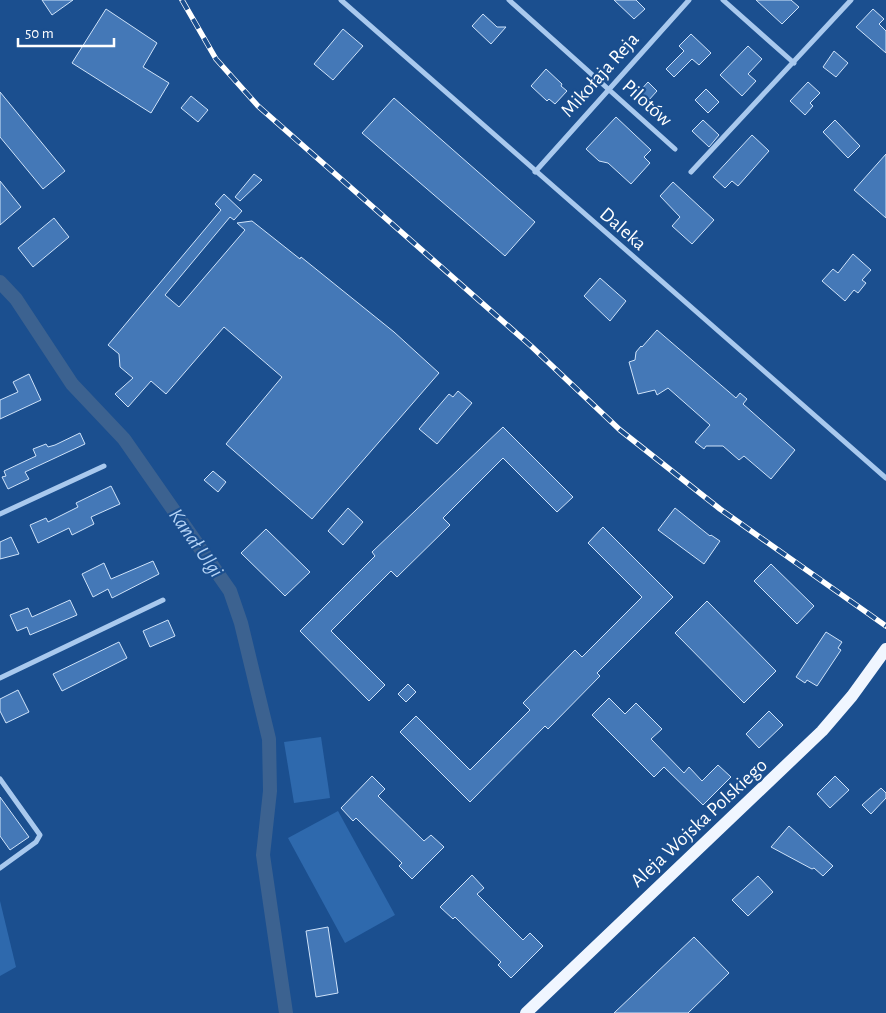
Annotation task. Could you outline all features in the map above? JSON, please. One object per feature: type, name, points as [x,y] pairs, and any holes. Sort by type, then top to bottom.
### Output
[{"type":"main road","name":"Aleja Wojska Polskiego","points":[[526,1013],[822,731],[852,696],[886,649]]},
{"type":"street","name":"Daleka","points":[[341,0],[886,478]]},
{"type":"street","name":"Pilotów","points":[[509,0],[675,149]]},
{"type":"street","name":"Mikołaja Reja","points":[[535,172],[608,88],[689,0]]},
{"type":"street","points":[[723,0],[794,63]]},
{"type":"street","points":[[691,172],[852,0]]},
{"type":"street","points":[[0,514],[104,466]]},
{"type":"street","points":[[0,678],[163,600]]},
{"type":"street","points":[[0,779],[40,835],[36,842],[0,868]]},
{"type":"shaded area","points":[[321,737],[330,798],[294,803],[284,742]]},
{"type":"shaded area","points":[[338,811],[395,915],[345,943],[288,838]]},
{"type":"shaded area","points":[[0,901],[16,967],[0,976]]},
{"type":"building","points":[[42,0],[73,0],[52,15]]},
{"type":"building","points":[[614,0],[636,0],[645,9],[634,19]]},
{"type":"building","points":[[756,0],[791,0],[799,7],[782,24]]},
{"type":"building","points":[[106,9],[157,43],[143,67],[169,83],[151,113],[72,63]]},
{"type":"building","points":[[873,9],[884,19],[879,24],[886,31],[886,53],[856,27]]},
{"type":"building","points":[[483,14],[497,27],[506,27],[491,44],[472,26]]},
{"type":"building","points":[[343,29],[363,46],[333,80],[314,64]]},
{"type":"building","points":[[691,34],[711,53],[699,65],[692,59],[674,77],[666,69],[684,51],[679,46]]},
{"type":"building","points":[[748,46],[762,59],[748,74],[756,81],[742,96],[720,75]]},
{"type":"building","points":[[834,51],[848,63],[836,77],[823,67]]},
{"type":"building","points":[[546,69],[567,91],[555,104],[549,99],[547,101],[531,86]]},
{"type":"building","points":[[648,82],[657,91],[648,101],[638,93]]},
{"type":"building","points":[[808,82],[820,93],[810,103],[813,106],[805,115],[790,101]]},
{"type":"building","points":[[706,89],[719,102],[708,113],[695,100]]},
{"type":"building","points":[[0,92],[65,171],[43,189],[0,137]]},
{"type":"building","points":[[191,96],[208,110],[198,122],[181,108]]},
{"type":"building","points":[[394,98],[535,222],[505,256],[362,133]]},
{"type":"building","points":[[616,117],[651,150],[644,157],[650,163],[631,184],[608,163],[599,161],[586,149]]},
{"type":"building","points":[[703,120],[719,135],[709,147],[692,131]]},
{"type":"building","points":[[835,120],[860,146],[848,158],[823,132]]},
{"type":"building","points":[[752,135],[769,151],[738,186],[732,181],[725,188],[713,177]]},
{"type":"building","points":[[886,154],[886,218],[854,190]]},
{"type":"building","points":[[254,174],[262,180],[240,201],[235,197]]},
{"type":"building","points":[[0,181],[21,207],[0,225]]},
{"type":"building","points":[[673,182],[714,220],[692,244],[672,226],[680,217],[660,196]]},
{"type":"building","points":[[224,194],[242,211],[234,220],[230,217],[165,295],[179,307],[245,230],[237,223],[252,221],[300,259],[301,257],[394,332],[439,373],[312,519],[226,444],[282,377],[224,327],[166,394],[151,381],[128,407],[115,394],[133,378],[120,367],[119,354],[108,345],[221,210],[215,204]]},
{"type":"building","points":[[54,218],[69,237],[33,267],[18,248]]},
{"type":"building","points":[[853,254],[871,270],[862,280],[866,283],[858,293],[854,290],[845,301],[822,281],[833,269],[838,273]]},
{"type":"building","points":[[600,278],[626,301],[610,321],[584,296]]},
{"type":"building","points":[[657,330],[736,398],[740,393],[747,399],[743,404],[795,450],[771,479],[744,456],[739,460],[723,446],[706,446],[704,449],[695,442],[710,425],[668,388],[657,395],[655,390],[638,394],[629,362],[635,360],[636,352]]},
{"type":"building","points":[[29,374],[41,400],[0,419],[0,400],[18,392],[13,382]]},
{"type":"building","points":[[458,391],[472,403],[437,444],[419,429],[449,394],[453,397]]},
{"type":"building","points":[[503,427],[573,497],[557,512],[503,458],[443,518],[450,525],[397,577],[391,571],[331,631],[385,685],[369,701],[300,631],[375,556],[372,552]]},
{"type":"building","points":[[80,433],[85,444],[25,472],[29,479],[8,489],[2,477],[6,476],[4,471],[36,456],[33,449],[46,444],[48,447],[55,445]]},
{"type":"building","points":[[213,471],[226,482],[218,492],[204,480]]},
{"type":"building","points":[[111,486],[120,504],[91,517],[94,524],[72,535],[69,528],[38,543],[30,525],[46,518],[48,522],[78,507],[76,503]]},
{"type":"building","points":[[348,508],[363,522],[343,545],[328,531]]},
{"type":"building","points":[[675,508],[710,536],[720,541],[704,564],[658,530]]},
{"type":"building","points":[[603,527],[673,597],[597,673],[600,676],[548,729],[545,726],[470,802],[400,732],[416,716],[470,770],[530,710],[523,703],[575,650],[582,657],[642,597],[588,543]]},
{"type":"building","points":[[266,529],[310,572],[285,596],[241,553]]},
{"type":"building","points":[[11,537],[19,554],[0,559],[0,542]]},
{"type":"building","points":[[153,561],[159,574],[112,598],[108,589],[93,597],[82,574],[104,563],[111,579]]},
{"type":"building","points":[[771,564],[814,606],[797,624],[754,581]]},
{"type":"building","points":[[70,600],[77,615],[30,635],[27,627],[17,631],[10,615],[28,608],[32,617]]},
{"type":"building","points":[[707,601],[776,671],[744,703],[675,633]]},
{"type":"building","points":[[168,620],[175,636],[150,647],[143,631]]},
{"type":"building","points":[[826,632],[842,642],[838,648],[841,650],[817,686],[807,680],[805,683],[796,677]]},
{"type":"building","points":[[119,642],[127,658],[62,691],[53,674]]},
{"type":"building","points":[[408,684],[416,692],[406,702],[398,694]]},
{"type":"building","points":[[18,690],[29,712],[6,723],[0,711],[0,699]]},
{"type":"building","points":[[609,698],[625,714],[636,703],[662,729],[651,739],[684,773],[689,767],[702,781],[718,765],[731,777],[703,805],[664,767],[654,777],[592,715]]},
{"type":"building","points":[[769,711],[783,725],[759,748],[746,734]]},
{"type":"building","points":[[372,776],[385,789],[378,796],[424,841],[431,835],[444,847],[412,879],[399,866],[402,863],[356,818],[353,821],[341,808]]},
{"type":"building","points":[[835,776],[849,790],[830,808],[817,794]]},
{"type":"building","points":[[881,788],[886,793],[886,798],[871,814],[862,805]]},
{"type":"building","points":[[0,797],[29,837],[10,850],[0,836]]},
{"type":"building","points":[[789,826],[833,866],[823,876],[814,868],[812,869],[771,847]]},
{"type":"building","points":[[472,875],[484,888],[477,894],[523,940],[530,933],[543,946],[511,978],[498,965],[501,962],[455,917],[453,919],[440,907]]},
{"type":"building","points":[[758,876],[773,892],[748,916],[732,900]]},
{"type":"building","points":[[328,927],[338,993],[316,997],[306,931]]},
{"type":"building","points":[[694,937],[729,973],[688,1013],[614,1013]]},
{"type":"waterway","name":"Kanał Ulgi","points":[[0,282],[16,299],[72,384],[124,439],[230,591],[241,623],[269,739],[270,791],[263,855],[286,1013]]},
{"type":"railway","points":[[182,0],[216,59],[258,106],[531,346],[620,430],[720,509],[886,626]]}]
